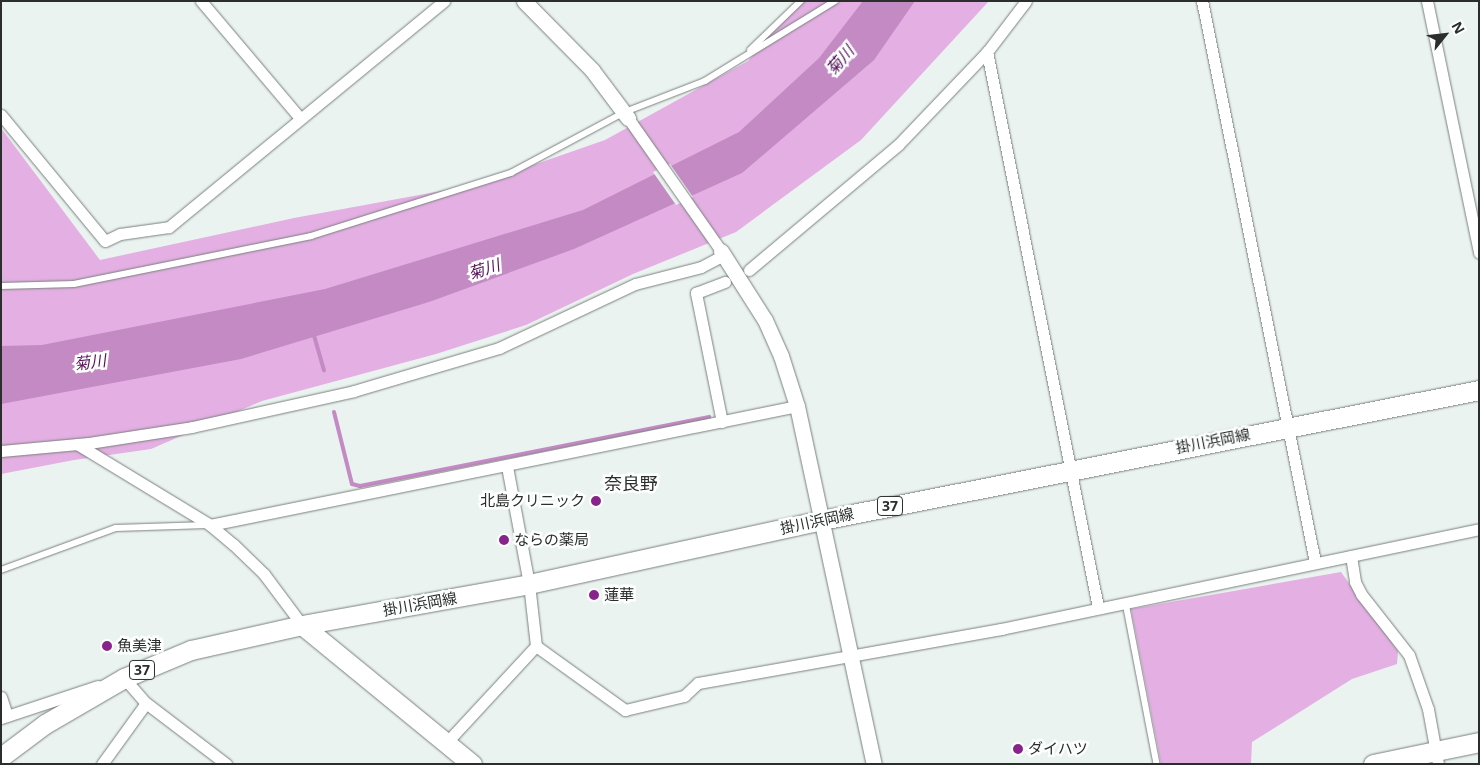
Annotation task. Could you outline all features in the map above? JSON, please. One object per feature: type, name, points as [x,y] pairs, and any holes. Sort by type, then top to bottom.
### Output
[{"type":"main road","name":"掛川浜岡線","points":[[1,757],[46,724],[124,678],[191,650],[302,625],[529,584],[822,520],[1286,426],[1479,390]]},
{"type":"main road","points":[[302,625],[472,764]]},
{"type":"main road","points":[[1373,764],[1437,758],[1479,742]]},
{"type":"street","points":[[201,1],[300,118]]},
{"type":"street","points":[[1,115],[105,240],[120,234],[169,227],[444,1]]},
{"type":"street","points":[[524,1],[592,70],[627,115],[723,253],[764,320],[781,356],[797,406],[874,764]]},
{"type":"street","points":[[749,270],[898,145],[987,52],[1026,1]]},
{"type":"street","points":[[1202,1],[1286,426],[1315,562]]},
{"type":"street","points":[[1427,1],[1479,252]]},
{"type":"street","points":[[987,52],[1098,607]]},
{"type":"street","points":[[1,451],[77,444],[192,427],[363,388],[499,348],[634,284],[701,267],[723,253]]},
{"type":"street","points":[[722,422],[696,293],[725,282]]},
{"type":"street","points":[[210,525],[797,406]]},
{"type":"street","points":[[77,444],[210,525],[264,574],[302,625]]},
{"type":"street","points":[[507,466],[529,584],[536,646],[625,710],[684,696],[698,683],[851,657],[1479,529]]},
{"type":"street","points":[[1351,556],[1355,582],[1361,594],[1409,655],[1428,709],[1437,758]]},
{"type":"street","points":[[447,742],[536,646]]},
{"type":"street","points":[[1,697],[4,717],[124,678],[146,703],[226,764]]},
{"type":"street","points":[[102,764],[146,703]]},
{"type":"lane","points":[[1,286],[74,284],[310,236],[511,173],[627,115],[705,81],[748,52],[801,1]]},
{"type":"lane","points":[[748,52],[769,44],[835,1]]},
{"type":"lane","points":[[1,570],[116,528],[210,525]]},
{"type":"lane","points":[[1125,601],[1157,764]]},
{"type":"shaded area","points":[[799,1],[989,1],[861,140],[736,232],[633,274],[526,325],[436,354],[262,401],[151,449],[74,460],[1,474],[1,128],[100,260],[294,218],[479,184],[605,140],[748,61]]},
{"type":"shaded area","points":[[1341,572],[1398,651],[1397,664],[1352,679],[1252,742],[1251,764],[1161,764],[1131,609]]},
{"type":"water","name":"菊川","points":[[863,1],[915,1],[874,60],[742,173],[574,249],[429,302],[241,359],[1,404],[1,346],[42,345],[325,289],[583,210],[739,132],[819,58]]},
{"type":"pier","points":[[670,164],[693,197],[676,205],[653,172]]},
{"type":"waterway","points":[[313,332],[324,370]]},
{"type":"waterway","points":[[334,412],[352,484],[360,486],[709,417]]},
{"type":"place","name":"北島クリニック","points":[[596,501]]},
{"type":"place","name":"ならの薬局","points":[[504,540]]},
{"type":"place","name":"蓮華","points":[[594,595]]},
{"type":"place","name":"魚美津","points":[[107,646]]},
{"type":"place","name":"ダイハツ","points":[[1018,749]]},
{"type":"district","name":"奈良野","points":[[631,483]]}]
